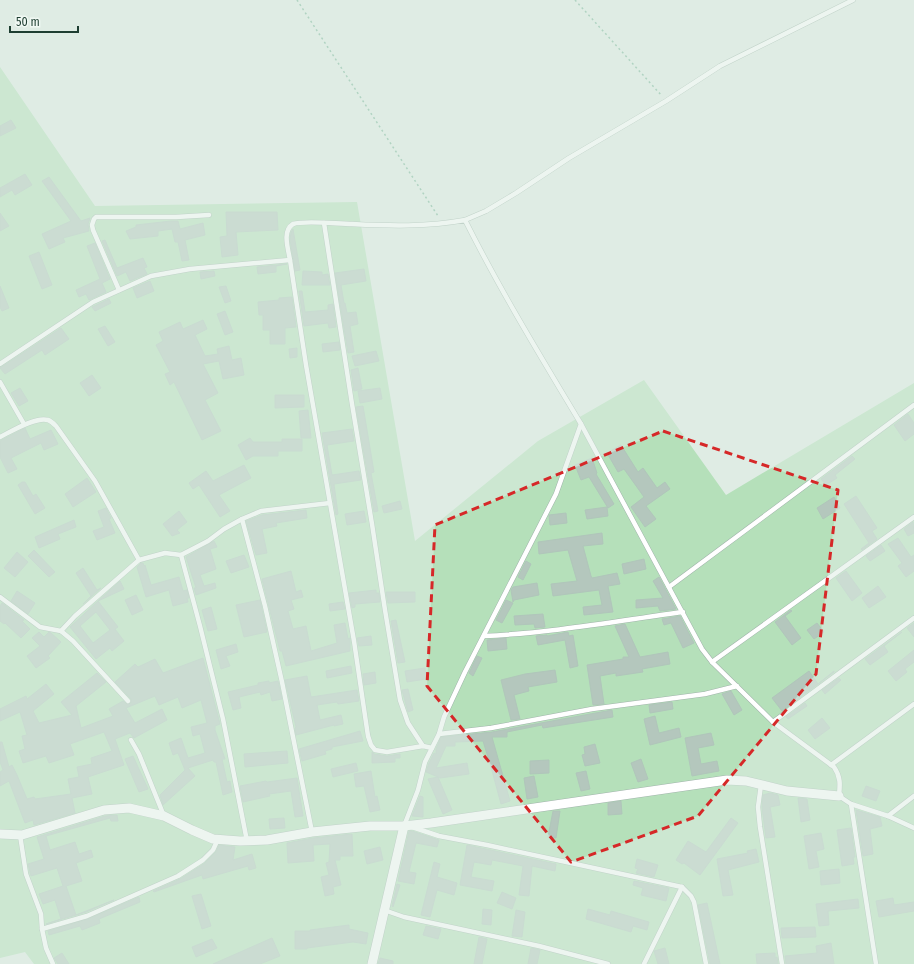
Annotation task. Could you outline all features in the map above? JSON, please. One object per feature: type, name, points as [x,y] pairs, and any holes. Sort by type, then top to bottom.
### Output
[{"type":"street","points":[[0,834],[20,834],[104,810],[129,808],[164,816],[213,839],[247,841],[267,840],[312,832],[370,826],[407,826],[727,780],[746,781],[787,791],[839,796]]},
{"type":"street","points":[[372,964],[384,910],[407,826]]},
{"type":"lane","points":[[432,748],[423,746],[387,752],[375,750],[368,736],[354,641],[307,373],[286,232],[289,226],[296,222],[403,227],[443,224],[465,220],[516,193],[720,66],[854,0]]},
{"type":"lane","points":[[119,290],[93,230],[92,226],[96,217],[176,217],[209,215]]},
{"type":"lane","points":[[465,220],[481,252],[581,424],[698,642],[712,662],[773,722],[831,765],[838,773],[840,778],[839,796],[851,804],[888,816],[914,828]]},
{"type":"lane","points":[[324,223],[400,700],[408,723],[423,746]]},
{"type":"lane","points":[[0,364],[93,302],[151,276],[190,269],[290,260]]},
{"type":"lane","points":[[0,382],[24,424]]},
{"type":"lane","points":[[669,587],[914,405]]},
{"type":"lane","points":[[0,437],[24,424],[44,420],[48,420],[56,426],[96,481],[139,560]]},
{"type":"lane","points":[[581,424],[556,494],[456,690],[425,762],[407,826],[439,836],[682,887],[691,896],[694,902],[706,964]]},
{"type":"lane","points":[[61,631],[75,616],[139,560],[165,554],[181,556],[208,541],[224,529],[261,511],[330,503]]},
{"type":"lane","points":[[712,662],[914,517]]},
{"type":"lane","points":[[242,519],[265,606],[282,682],[312,832]]},
{"type":"lane","points":[[181,556],[223,719],[247,841]]},
{"type":"lane","points":[[0,597],[40,627],[61,631],[73,641],[128,702]]},
{"type":"lane","points":[[484,636],[527,634],[683,612]]},
{"type":"lane","points":[[773,722],[914,618]]},
{"type":"lane","points":[[438,734],[491,728],[592,709],[705,694],[737,686]]},
{"type":"lane","points":[[831,765],[914,704]]},
{"type":"lane","points":[[131,740],[139,754],[164,816]]},
{"type":"lane","points":[[761,784],[758,807],[760,827],[782,964]]},
{"type":"lane","points":[[888,816],[914,796]]},
{"type":"lane","points":[[851,804],[876,964]]},
{"type":"lane","points":[[20,834],[26,874],[41,914],[46,948],[53,964]]},
{"type":"lane","points":[[42,929],[87,916],[178,876],[203,860],[213,850],[218,839]]},
{"type":"lane","points":[[644,964],[682,887]]},
{"type":"lane","points":[[384,910],[404,917],[539,946],[608,964]]},
{"type":"path","points":[[297,0],[443,224]]},
{"type":"path","points":[[575,0],[666,101]]},
{"type":"highlighted area","points":[[663,431],[838,490],[816,674],[698,816],[571,862],[427,686],[435,525]]},
{"type":"green space","points":[[0,67],[95,206],[357,202],[415,541],[538,441],[644,380],[726,495],[914,383],[914,964],[34,964],[25,952],[0,958]]},
{"type":"building","points":[[11,120],[16,128],[0,136],[0,126]]},
{"type":"building","points":[[25,174],[32,185],[15,195],[12,190],[0,197],[0,188]]},
{"type":"building","points":[[49,177],[81,221],[90,218],[88,224],[89,231],[63,238],[65,242],[49,249],[42,234],[71,221],[42,181]]},
{"type":"building","points":[[226,212],[277,212],[278,230],[236,232],[238,255],[222,257],[220,237],[227,236]]},
{"type":"building","points":[[0,213],[9,226],[0,231]]},
{"type":"building","points":[[178,221],[180,229],[203,223],[205,235],[185,240],[189,260],[182,261],[178,242],[175,242],[172,229],[158,231],[158,236],[130,239],[126,231],[136,227],[136,225]]},
{"type":"building","points":[[293,229],[300,270],[295,271],[290,240]]},
{"type":"building","points":[[105,240],[117,268],[143,258],[147,267],[144,268],[147,274],[130,281],[126,272],[117,276],[102,241]]},
{"type":"building","points":[[95,243],[110,279],[102,283],[106,292],[89,300],[86,294],[79,297],[76,290],[100,279],[87,246]]},
{"type":"building","points":[[39,252],[52,285],[42,289],[29,256]]},
{"type":"building","points":[[287,264],[276,266],[276,272],[258,274],[257,267]]},
{"type":"building","points":[[364,269],[366,281],[341,285],[347,313],[356,312],[358,324],[350,326],[354,352],[348,353],[335,273]]},
{"type":"building","points":[[214,271],[215,276],[201,279],[200,272]]},
{"type":"building","points":[[303,271],[322,272],[322,275],[328,274],[330,285],[302,285]]},
{"type":"building","points":[[150,281],[154,291],[137,298],[133,288]]},
{"type":"building","points":[[0,286],[9,308],[2,311],[0,307]]},
{"type":"building","points":[[226,286],[231,301],[225,303],[219,287]]},
{"type":"building","points":[[299,291],[302,291],[305,312],[328,310],[328,305],[333,304],[336,327],[329,328],[328,323],[304,326]]},
{"type":"building","points":[[292,297],[296,327],[285,328],[285,344],[270,344],[270,330],[263,330],[263,315],[259,315],[258,302]]},
{"type":"building","points":[[109,299],[111,303],[95,311],[92,307]]},
{"type":"building","points":[[225,311],[233,332],[225,335],[217,314]]},
{"type":"building","points":[[203,320],[207,329],[195,335],[205,356],[218,354],[217,349],[229,346],[232,360],[241,358],[244,375],[223,379],[219,361],[203,364],[218,393],[205,400],[221,431],[202,440],[174,382],[170,385],[165,374],[170,372],[156,345],[163,341],[159,332],[180,322],[183,329]]},
{"type":"building","points":[[105,326],[115,342],[108,346],[98,329]]},
{"type":"building","points":[[61,328],[69,339],[45,355],[42,350],[5,374],[0,368]]},
{"type":"building","points":[[339,342],[340,350],[323,352],[322,344]]},
{"type":"building","points":[[297,348],[297,357],[290,358],[289,349]]},
{"type":"building","points":[[376,351],[379,361],[355,366],[352,356]]},
{"type":"building","points":[[358,368],[362,389],[354,391],[351,370]]},
{"type":"building","points":[[92,375],[101,388],[89,396],[80,383]]},
{"type":"building","points":[[20,388],[28,401],[19,406],[11,393]]},
{"type":"building","points":[[380,388],[382,399],[360,403],[358,391]]},
{"type":"building","points":[[275,395],[304,395],[304,407],[275,408]]},
{"type":"building","points":[[363,406],[374,472],[371,473],[378,511],[374,512],[356,407]]},
{"type":"building","points":[[308,410],[311,438],[301,438],[299,411]]},
{"type":"building","points":[[908,414],[914,423],[914,434],[905,441],[894,425]]},
{"type":"building","points":[[25,428],[30,439],[51,430],[58,444],[44,450],[41,443],[11,458],[17,469],[8,473],[0,457],[0,441]]},
{"type":"building","points":[[352,429],[354,441],[327,445],[332,475],[359,471],[361,480],[334,484],[338,514],[336,515],[322,433]]},
{"type":"building","points":[[250,438],[253,442],[282,442],[282,439],[302,439],[302,451],[278,451],[278,456],[253,456],[246,460],[238,445]]},
{"type":"building","points":[[621,445],[638,472],[643,468],[657,488],[665,482],[670,489],[646,506],[656,519],[645,527],[631,507],[644,497],[624,469],[618,472],[607,453]]},
{"type":"building","points":[[852,456],[855,459],[835,475],[837,478],[826,485],[821,479]]},
{"type":"building","points":[[592,458],[597,473],[596,474],[614,504],[608,508],[589,477],[581,480],[575,465]]},
{"type":"building","points":[[244,465],[251,478],[219,495],[230,511],[220,517],[199,485],[193,489],[189,483],[206,471],[213,481]]},
{"type":"building","points":[[87,478],[96,492],[73,507],[65,494]]},
{"type":"building","points":[[25,482],[33,496],[36,494],[45,508],[35,514],[18,485]]},
{"type":"building","points":[[856,496],[877,528],[872,531],[877,539],[862,550],[861,549],[869,543],[844,504]]},
{"type":"building","points":[[834,497],[840,508],[823,519],[817,508]]},
{"type":"building","points":[[400,501],[402,509],[384,513],[382,506]]},
{"type":"building","points":[[607,507],[608,516],[587,519],[585,510]]},
{"type":"building","points":[[106,508],[111,518],[109,519],[115,533],[97,540],[93,531],[104,527],[98,511]]},
{"type":"building","points":[[306,510],[307,518],[276,523],[277,526],[262,529],[267,553],[256,555],[246,521],[262,515]]},
{"type":"building","points":[[179,511],[187,522],[177,530],[180,533],[172,536],[163,524]]},
{"type":"building","points":[[364,511],[366,522],[347,525],[345,514]]},
{"type":"building","points":[[566,513],[567,523],[550,525],[549,515]]},
{"type":"building","points":[[74,520],[76,527],[58,534],[60,539],[39,548],[35,537]]},
{"type":"building","points":[[913,522],[914,533],[908,536],[904,529]]},
{"type":"building","points":[[602,533],[603,544],[583,546],[591,576],[592,578],[617,573],[620,584],[608,586],[613,612],[584,615],[583,607],[602,605],[599,590],[553,596],[551,584],[577,581],[568,550],[539,554],[538,542]]},
{"type":"building","points":[[898,538],[911,557],[914,555],[914,571],[906,577],[898,566],[902,563],[888,544]]},
{"type":"building","points":[[214,541],[217,547],[210,549],[216,569],[200,575],[204,586],[215,583],[216,588],[196,595],[194,588],[196,588],[186,557]]},
{"type":"building","points":[[881,545],[885,551],[870,561],[866,556]]},
{"type":"building","points":[[34,550],[55,572],[49,577],[28,556]]},
{"type":"building","points":[[17,552],[28,562],[15,577],[4,568]]},
{"type":"building","points":[[244,555],[249,567],[231,573],[226,561]]},
{"type":"building","points":[[644,559],[646,569],[624,574],[622,564]]},
{"type":"building","points":[[526,561],[531,564],[523,580],[518,577]]},
{"type":"building","points":[[143,563],[144,566],[145,565],[151,585],[179,577],[183,591],[187,590],[189,598],[187,598],[188,602],[173,606],[169,590],[146,597],[137,567]]},
{"type":"building","points":[[83,568],[97,590],[101,588],[83,604],[91,596],[76,573]]},
{"type":"building","points":[[291,571],[296,592],[301,590],[303,597],[291,600],[294,609],[288,611],[293,629],[306,626],[311,651],[337,643],[334,625],[345,623],[348,639],[350,638],[350,651],[286,666],[282,651],[280,651],[262,579]]},
{"type":"building","points":[[846,571],[862,593],[852,601],[836,578]]},
{"type":"building","points":[[659,577],[676,609],[660,611],[658,606],[636,608],[636,600],[663,598],[653,581]]},
{"type":"building","points":[[120,581],[124,589],[98,601]]},
{"type":"building","points":[[537,583],[539,595],[514,600],[513,602],[511,590],[513,587]]},
{"type":"building","points":[[878,586],[886,597],[869,608],[862,598]]},
{"type":"building","points":[[376,590],[376,593],[379,593],[380,602],[355,604],[355,607],[352,608],[349,593]]},
{"type":"building","points":[[17,591],[35,603],[28,614],[11,601]]},
{"type":"building","points":[[386,592],[415,592],[415,602],[388,603]]},
{"type":"building","points":[[136,595],[143,610],[132,615],[125,600]]},
{"type":"building","points":[[260,600],[267,632],[244,637],[236,605]]},
{"type":"building","points":[[506,600],[513,603],[502,623],[496,620]]},
{"type":"building","points":[[98,601],[118,627],[115,629],[124,641],[112,651],[110,648],[96,659],[70,627]],"holes":[[[96,612],[110,630],[93,643],[80,626]]]},
{"type":"building","points":[[343,602],[345,609],[330,611],[329,604]]},
{"type":"building","points":[[2,603],[24,620],[22,621],[30,629],[21,638],[5,623],[4,624],[0,621],[0,606]]},
{"type":"building","points":[[211,607],[217,629],[208,631],[202,610]]},
{"type":"building","points":[[791,610],[792,611],[785,616],[801,638],[792,645],[775,622]]},
{"type":"building","points":[[543,614],[545,627],[535,628],[534,624],[515,625],[514,616]]},
{"type":"building","points":[[680,616],[694,643],[683,648],[671,623],[664,625],[662,619]]},
{"type":"building","points":[[396,620],[405,662],[398,663],[391,621]]},
{"type":"building","points":[[817,623],[824,632],[814,639],[807,630]]},
{"type":"building","points":[[914,623],[914,637],[907,628]]},
{"type":"building","points":[[625,624],[640,657],[668,652],[670,664],[642,669],[643,672],[616,676],[616,673],[600,676],[604,704],[593,705],[587,665],[629,657],[615,626]]},
{"type":"building","points":[[39,632],[44,637],[49,632],[61,642],[48,656],[50,658],[36,668],[27,656],[40,646],[32,638]]},
{"type":"building","points":[[568,632],[569,636],[573,635],[578,666],[570,668],[565,640],[538,645],[536,636],[547,636]]},
{"type":"building","points":[[902,632],[884,646],[888,652],[870,665],[865,659]]},
{"type":"building","points":[[371,636],[372,645],[359,646],[357,638]]},
{"type":"building","points":[[506,638],[507,649],[488,651],[487,640]]},
{"type":"building","points":[[236,644],[238,652],[226,656],[230,666],[221,669],[216,650]]},
{"type":"building","points":[[914,650],[914,662],[905,669],[907,672],[896,681],[888,671]]},
{"type":"building","points":[[477,656],[482,658],[473,676],[469,673]]},
{"type":"building","points":[[203,658],[220,724],[215,726],[215,730],[225,759],[222,759],[227,782],[230,781],[232,792],[223,795],[216,762],[213,760],[188,768],[195,776],[163,805],[160,795],[185,770],[178,753],[173,755],[169,743],[181,738],[188,758],[205,753],[200,734],[193,736],[191,727],[207,723],[201,700],[182,708],[178,697],[159,705],[155,696],[126,708],[135,723],[162,709],[167,720],[134,738],[130,733],[115,739],[124,765],[88,777],[92,794],[72,798],[75,813],[34,825],[33,820],[25,823],[9,781],[0,786],[0,772],[3,770],[0,762],[0,742],[2,742],[9,767],[12,765],[27,799],[71,794],[68,779],[79,777],[77,767],[92,764],[91,758],[112,751],[104,732],[70,744],[74,755],[49,763],[46,756],[23,763],[19,751],[25,749],[22,736],[27,735],[20,712],[0,721],[0,709],[26,696],[27,699],[46,684],[54,694],[33,711],[39,723],[72,715],[61,702],[97,673],[106,682],[76,706],[81,728],[113,716],[109,709],[123,701],[127,704],[131,703],[131,699],[115,682],[135,664],[138,667],[155,659],[163,673]]},
{"type":"building","points":[[351,666],[352,673],[327,678],[326,671]]},
{"type":"building","points":[[425,668],[426,679],[407,682],[405,671]]},
{"type":"building","points":[[555,670],[557,682],[528,687],[529,691],[514,695],[520,719],[511,720],[501,680],[525,674]]},
{"type":"building","points":[[809,671],[818,684],[782,711],[772,698]]},
{"type":"building","points":[[375,672],[376,683],[364,685],[363,674]]},
{"type":"building","points":[[307,676],[311,697],[357,690],[359,701],[317,705],[320,720],[341,715],[343,724],[296,735],[296,727],[285,680]]},
{"type":"building","points":[[839,678],[841,680],[825,694],[822,690]]},
{"type":"building","points":[[269,681],[269,683],[278,681],[282,699],[272,701],[270,692],[261,695],[260,692],[239,697],[241,708],[233,710],[228,692]]},
{"type":"building","points":[[408,689],[413,710],[408,712],[402,690]]},
{"type":"building","points":[[731,691],[742,710],[734,715],[722,694]]},
{"type":"building","points":[[672,702],[673,709],[650,713],[649,705]]},
{"type":"building","points":[[805,703],[807,706],[788,719],[786,717]]},
{"type":"building","points":[[612,710],[613,717],[543,728],[542,725],[507,732],[507,737],[492,737],[510,801],[501,804],[483,741],[455,742],[455,746],[446,746],[436,768],[467,763],[469,774],[440,778],[426,772],[434,753],[436,754],[436,749],[441,737],[492,732]]},
{"type":"building","points":[[655,716],[659,733],[679,728],[681,737],[650,745],[644,719]]},
{"type":"building","points":[[822,718],[830,728],[815,739],[808,730]]},
{"type":"building","points":[[360,731],[363,741],[332,747],[332,749],[325,751],[326,754],[302,761],[299,749]]},
{"type":"building","points":[[711,733],[714,745],[698,748],[701,764],[717,761],[719,771],[692,776],[685,738]]},
{"type":"building","points":[[595,744],[600,763],[585,766],[582,755],[585,754],[584,747]]},
{"type":"building","points":[[287,751],[288,763],[245,767],[244,754]]},
{"type":"building","points":[[372,752],[374,754],[387,756],[400,754],[400,758],[395,758],[395,762],[372,763]]},
{"type":"building","points":[[133,756],[148,789],[139,792],[125,759]]},
{"type":"building","points":[[641,759],[648,779],[638,782],[631,763]]},
{"type":"building","points":[[549,760],[549,773],[530,774],[530,761]]},
{"type":"building","points":[[356,763],[358,771],[333,777],[331,769]]},
{"type":"building","points":[[371,771],[375,797],[377,796],[380,810],[370,812],[364,786],[356,787],[354,774]]},
{"type":"building","points":[[586,771],[590,789],[581,791],[576,773]]},
{"type":"building","points":[[534,776],[538,797],[527,799],[524,778]]},
{"type":"building","points":[[438,777],[452,810],[443,814],[428,779]]},
{"type":"building","points":[[297,778],[303,816],[295,817],[291,791],[269,794],[270,796],[243,802],[240,786],[266,781]]},
{"type":"building","points":[[866,786],[880,791],[876,801],[862,796]]},
{"type":"building","points":[[770,793],[778,795],[780,805],[770,807],[775,837],[766,838],[762,807],[763,795]]},
{"type":"building","points":[[420,796],[423,797],[423,817],[412,816]]},
{"type":"building","points":[[798,798],[807,799],[810,820],[801,822]]},
{"type":"building","points":[[621,801],[622,814],[608,815],[608,803]]},
{"type":"building","points":[[856,810],[880,817],[882,826],[870,829],[873,854],[863,856]]},
{"type":"building","points":[[553,811],[560,811],[556,838],[548,837]]},
{"type":"building","points":[[117,815],[118,821],[111,821],[110,818],[46,836],[50,850],[75,842],[79,854],[91,850],[93,857],[76,863],[82,881],[66,886],[76,915],[46,924],[61,919],[55,900],[43,904],[39,894],[63,886],[57,868],[31,876],[28,864],[44,859],[37,837],[105,816]]},
{"type":"building","points":[[284,818],[285,828],[270,829],[269,819]]},
{"type":"building","points":[[731,818],[738,823],[700,875],[684,863],[682,864],[676,860],[688,841],[706,852]]},
{"type":"building","points":[[851,828],[855,857],[853,857],[854,864],[842,866],[837,830]]},
{"type":"building","points":[[409,831],[439,840],[437,847],[416,843],[409,872],[416,873],[414,884],[398,881]]},
{"type":"building","points":[[821,833],[824,849],[816,851],[819,867],[809,869],[804,836]]},
{"type":"building","points":[[352,834],[353,856],[340,856],[340,860],[335,860],[341,885],[333,887],[334,894],[325,896],[321,877],[329,875],[326,863],[329,862],[330,844],[313,845],[314,861],[288,863],[287,843],[313,838]]},
{"type":"building","points":[[219,845],[235,847],[233,860],[252,854],[256,868],[249,870],[248,866],[203,879],[202,875],[154,892],[153,891],[180,879],[205,863],[216,852]]},
{"type":"building","points":[[467,845],[556,864],[555,871],[532,866],[529,896],[519,895],[523,866],[492,860],[491,865],[474,862],[471,877],[494,881],[492,891],[460,885]]},
{"type":"building","points":[[380,847],[383,860],[367,864],[364,851]]},
{"type":"building","points":[[756,849],[759,862],[728,870],[733,895],[723,896],[717,859],[748,853],[747,851]]},
{"type":"building","points":[[637,859],[658,865],[654,877],[636,873],[638,869],[635,868]]},
{"type":"building","points":[[434,862],[440,864],[437,877],[457,883],[454,895],[437,890],[430,917],[421,915]]},
{"type":"building","points":[[839,869],[840,883],[821,885],[820,871]]},
{"type":"building","points":[[634,881],[669,888],[666,901],[641,895],[643,888],[633,885]]},
{"type":"building","points":[[397,884],[400,885],[393,907],[392,906]]},
{"type":"building","points":[[502,892],[516,898],[512,909],[497,903]]},
{"type":"building","points":[[201,894],[211,926],[202,929],[192,896]]},
{"type":"building","points":[[139,897],[140,902],[99,919],[100,923],[82,930],[80,926],[49,935],[48,931],[88,919]]},
{"type":"building","points":[[893,898],[894,905],[914,902],[914,911],[879,917],[876,901]]},
{"type":"building","points":[[858,899],[859,908],[828,911],[829,925],[819,926],[816,904]]},
{"type":"building","points":[[114,900],[86,912],[76,915]]},
{"type":"building","points":[[707,903],[720,964],[710,964],[698,905]]},
{"type":"building","points":[[483,909],[492,910],[491,925],[482,924]]},
{"type":"building","points":[[588,909],[610,915],[611,911],[649,922],[647,930],[633,926],[631,932],[586,919]]},
{"type":"building","points":[[516,910],[525,912],[522,937],[512,936]]},
{"type":"building","points":[[349,925],[349,929],[368,933],[366,944],[353,942],[307,949],[295,949],[295,931],[310,931]]},
{"type":"building","points":[[426,926],[441,929],[438,939],[423,935]]},
{"type":"building","points":[[815,927],[816,937],[782,938],[781,928]]},
{"type":"building","points":[[479,937],[487,939],[482,964],[474,964]]},
{"type":"building","points":[[272,938],[280,956],[260,964],[213,964]]},
{"type":"building","points":[[212,939],[217,948],[196,957],[192,947]]},
{"type":"building","points":[[831,943],[834,964],[786,964],[785,956],[817,953],[816,946]]},
{"type":"building","points":[[531,948],[540,950],[537,964],[528,964]]},
{"type":"building","points":[[665,948],[669,964],[658,964],[654,951]]},
{"type":"building","points":[[62,953],[69,964],[58,964],[54,958]]},
{"type":"building","points":[[775,953],[775,958],[777,957],[778,964],[757,964],[756,954]]},
{"type":"building","points":[[380,958],[393,961],[393,964],[378,964]]}]
